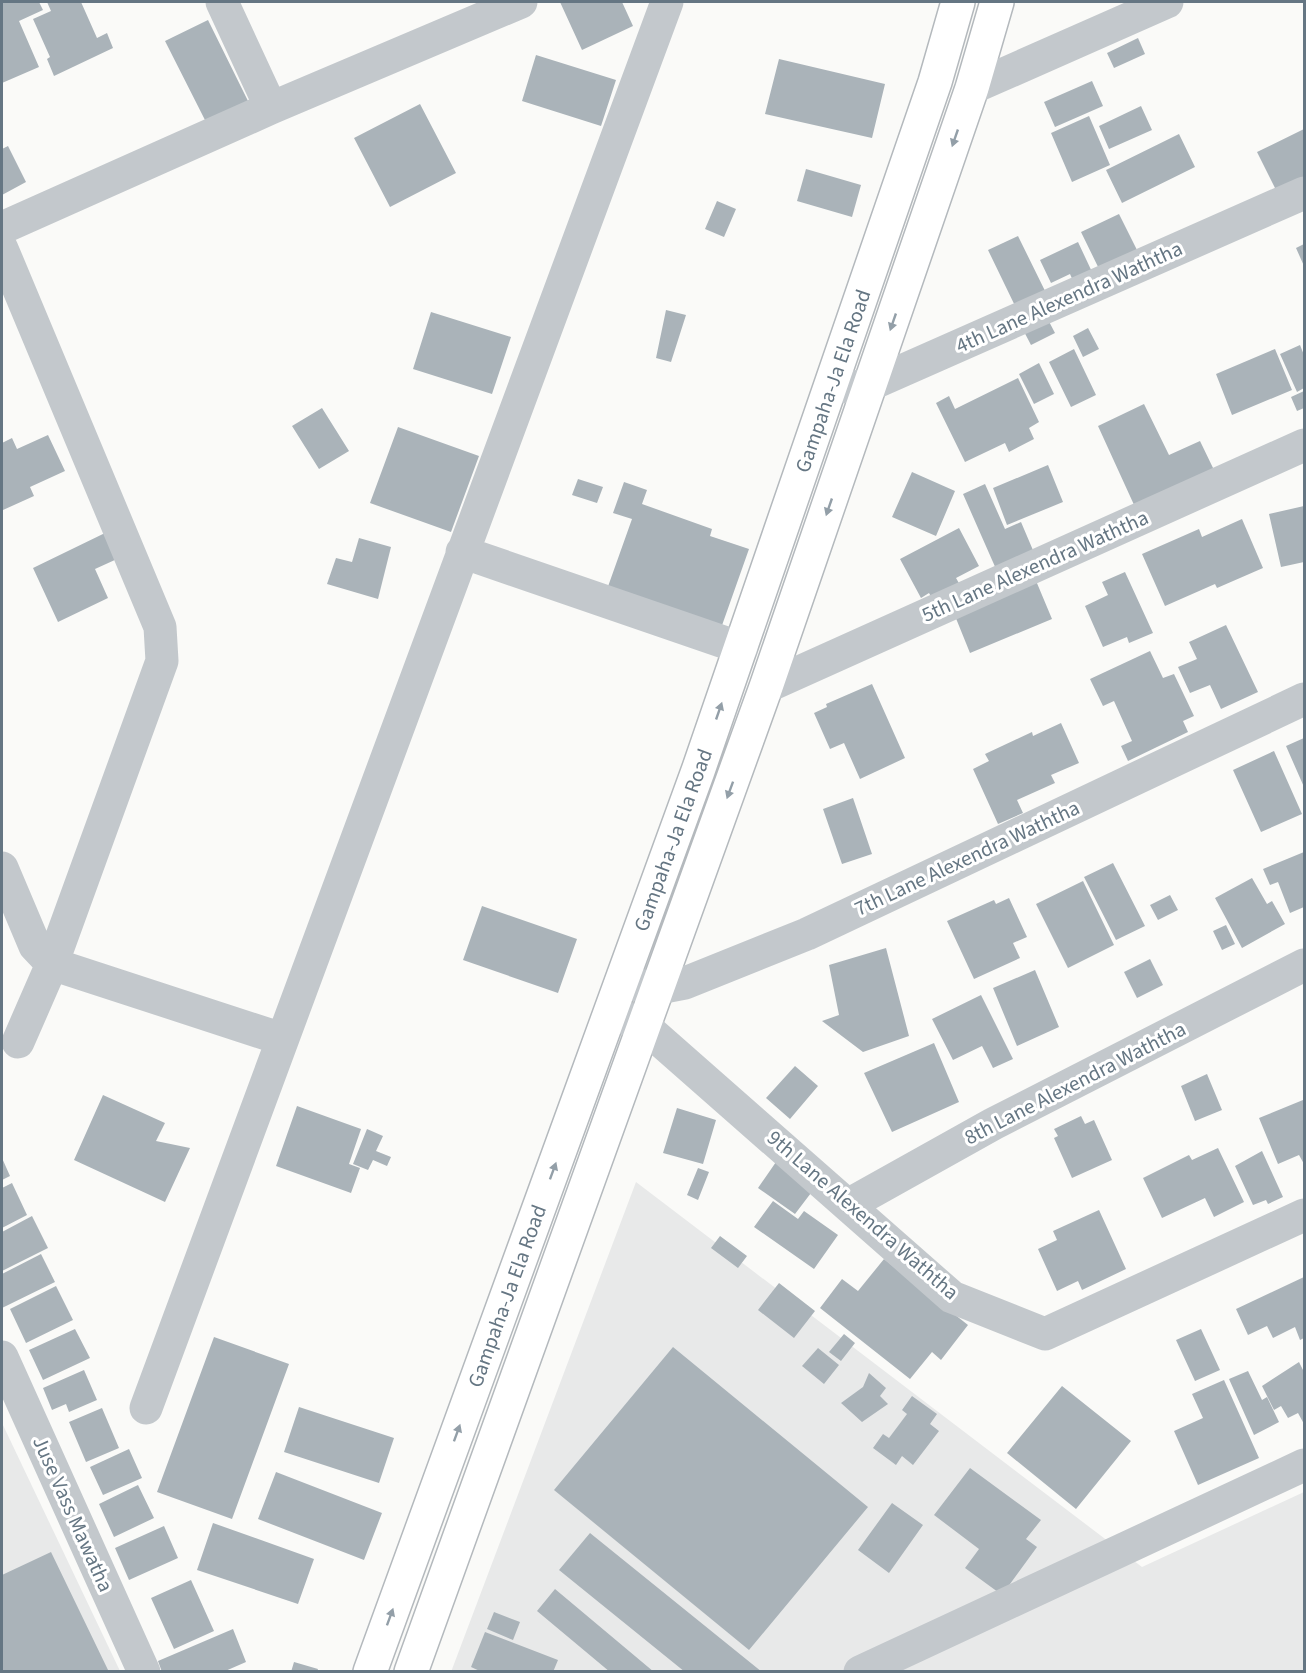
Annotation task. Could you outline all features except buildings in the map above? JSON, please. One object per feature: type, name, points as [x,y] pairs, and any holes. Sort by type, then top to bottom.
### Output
[{"type":"highway","name":"Gampaha-Ja Ela Road","points":[[370,1671],[741,648],[935,82],[958,2]]},
{"type":"highway","name":"Gampaha-Ja Ela Road","points":[[411,1671],[766,687],[972,88],[997,2]]},
{"type":"street","points":[[222,2],[271,108]]},
{"type":"street","points":[[2,228],[271,108],[521,2]]},
{"type":"street","points":[[146,1408],[667,2]]},
{"type":"street","points":[[972,88],[1167,2]]},
{"type":"street","name":"4th Lane Alexendra Waththa","points":[[831,386],[855,387],[872,384],[1305,193]]},
{"type":"street","points":[[2,249],[160,627],[162,661],[52,964],[18,1042]]},
{"type":"street","name":"5th Lane Alexendra Waththa","points":[[766,687],[1305,445]]},
{"type":"street","points":[[462,552],[741,648]]},
{"type":"street","name":"7th Lane Alexendra Waththa","points":[[616,997],[685,983],[807,934],[1305,699]]},
{"type":"street","points":[[2,868],[35,946],[52,964],[282,1039]]},
{"type":"street","name":"8th Lane Alexendra Waththa","points":[[848,1205],[993,1124],[1305,965]]},
{"type":"street","name":"9th Lane Alexendra Waththa","points":[[616,997],[645,1027],[952,1297],[1045,1334],[1305,1215]]},
{"type":"street","name":"Juse Vass Mawatha","points":[[2,1357],[144,1671]]},
{"type":"street","points":[[860,1671],[1305,1466]]},
{"type":"shaded area","points":[[636,1182],[1142,1567],[1304,1492],[1304,1671],[451,1672]]},
{"type":"shaded area","points":[[2,1423],[120,1671],[2,1671]]}]
